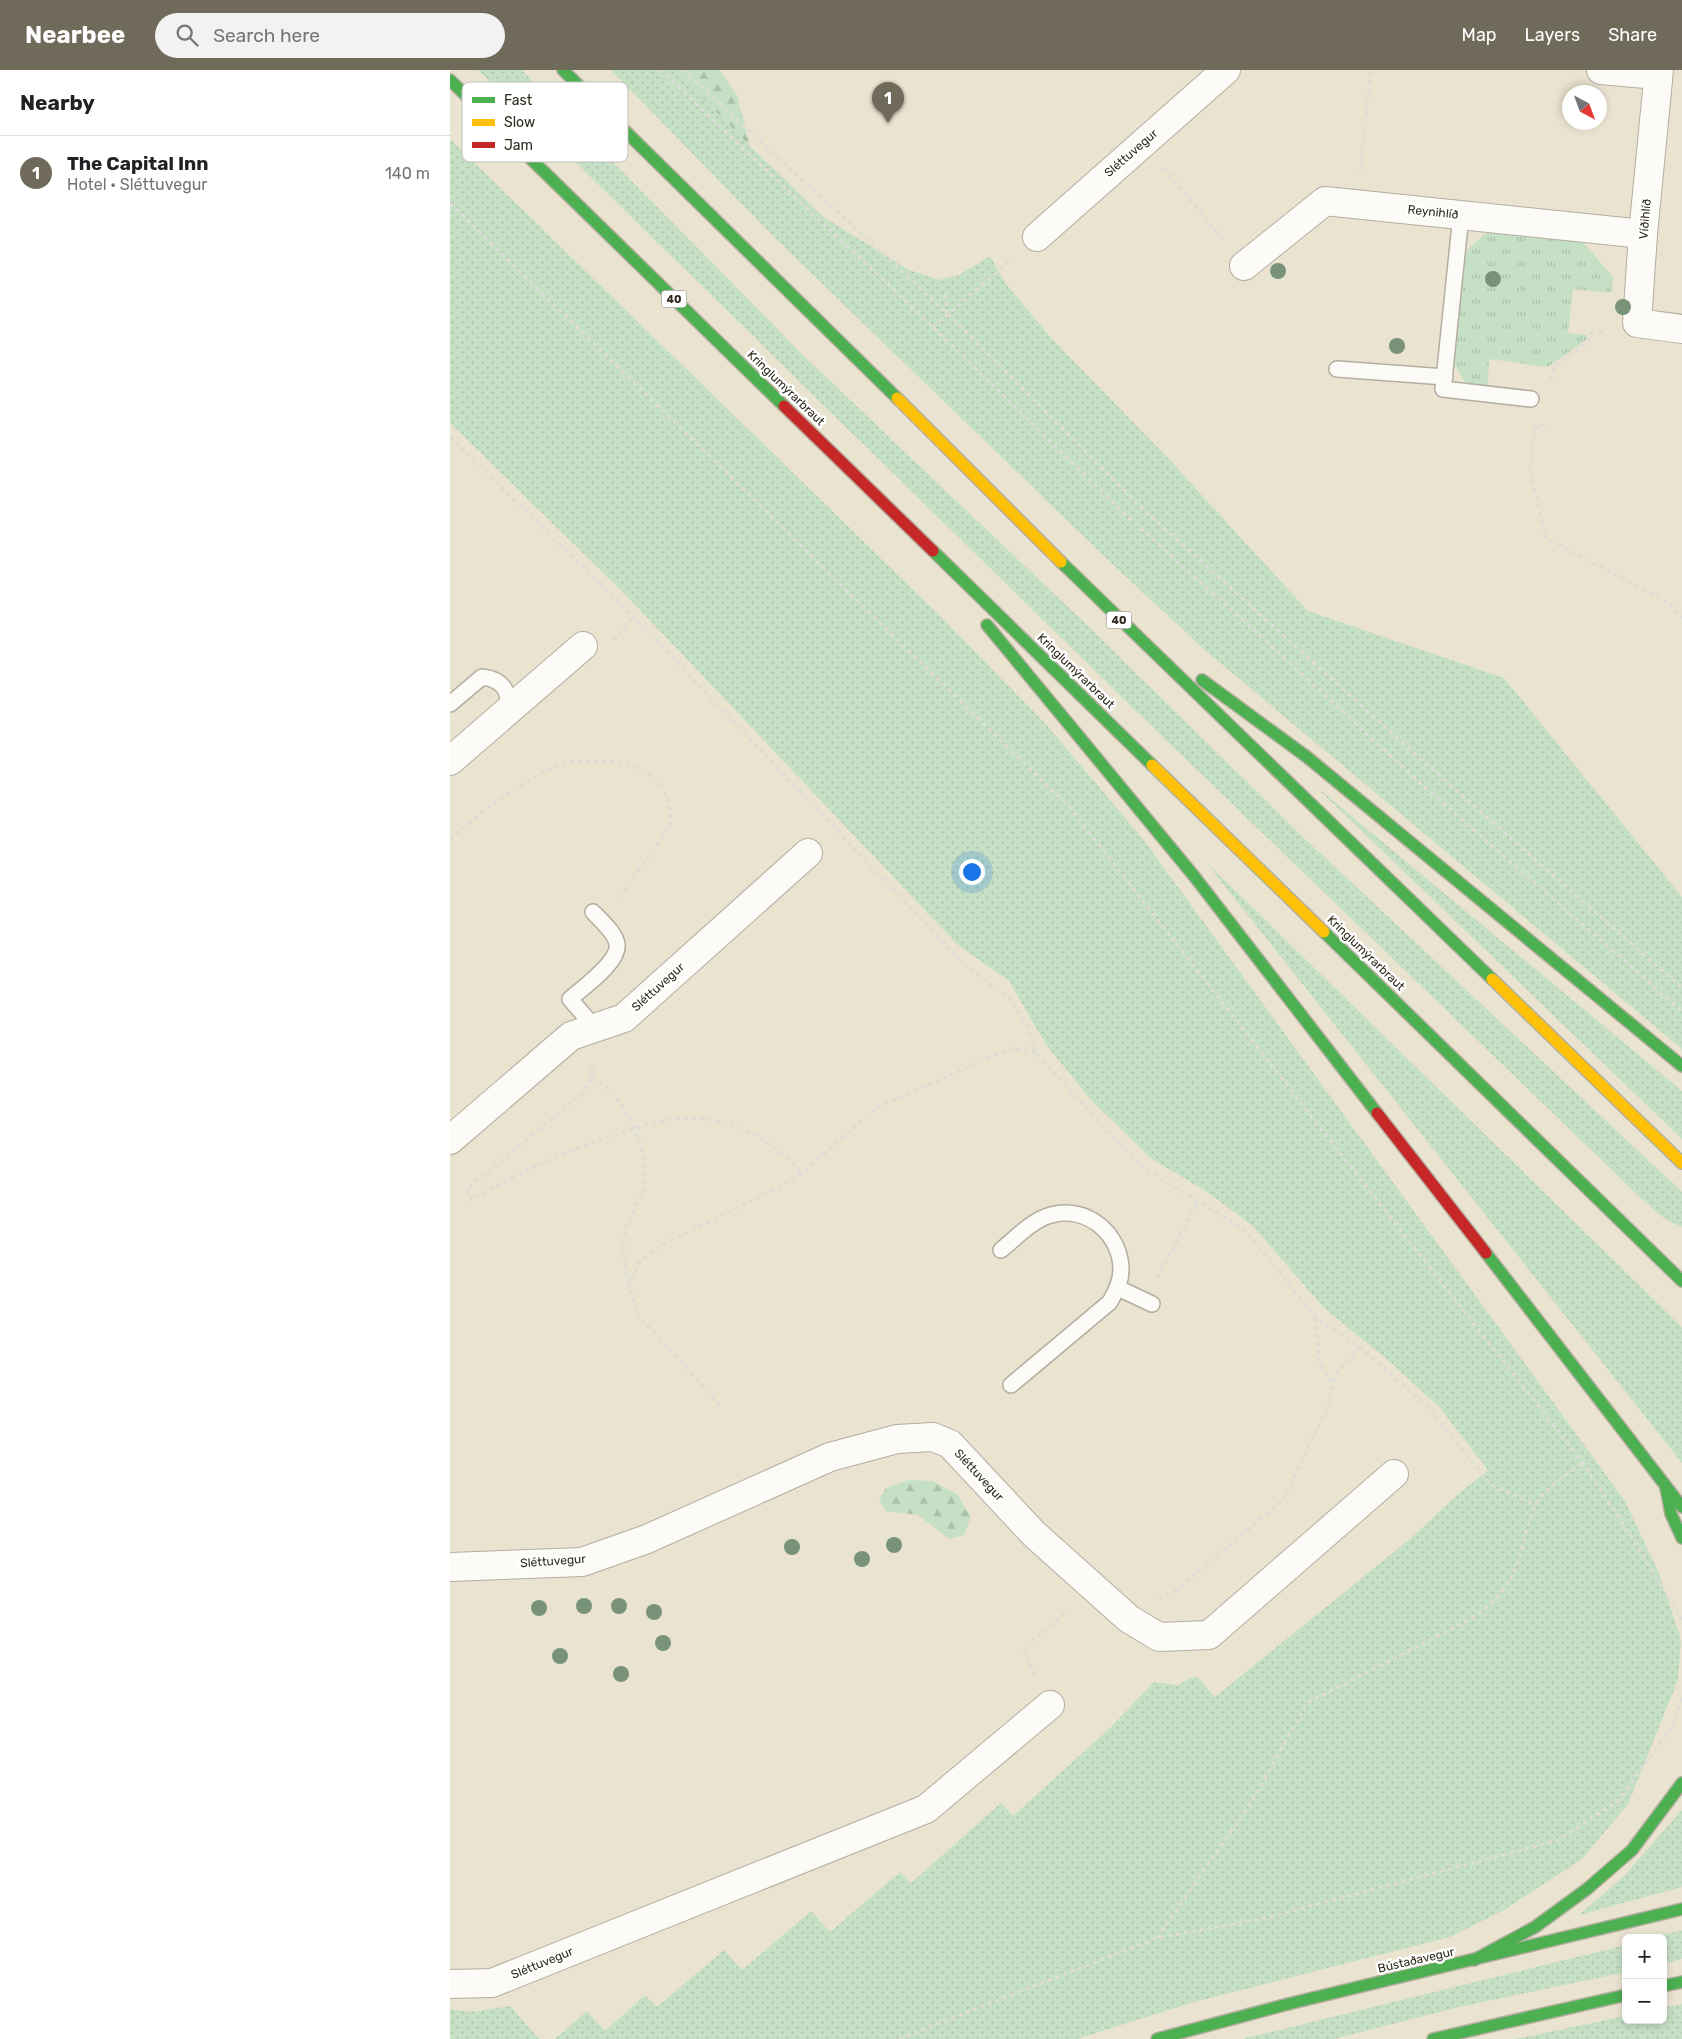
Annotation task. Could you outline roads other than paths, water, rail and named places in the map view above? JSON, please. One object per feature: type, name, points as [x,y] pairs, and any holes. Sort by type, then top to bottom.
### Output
[{"type":"main road","name":"40","points":[[563,70],[575,82]]},
{"type":"main road","name":"Kringlumýrarbraut","points":[[450,80],[462,92]]},
{"type":"main road","name":"40","points":[[628,134],[876,377],[1113,614],[1682,1163]]},
{"type":"main road","name":"Kringlumýrarbraut","points":[[534,162],[1682,1281]]},
{"type":"main road","points":[[899,517],[968,601]]},
{"type":"main road","points":[[1113,614],[1306,757],[1682,1066]]},
{"type":"main road","points":[[980,616],[1194,876],[1682,1507]]},
{"type":"main road","points":[[1666,1487],[1671,1514],[1682,1538]]},
{"type":"main road","points":[[1474,1960],[1535,1927],[1610,1870],[1632,1850],[1682,1783]]},
{"type":"main road","name":"Bústaðavegur","points":[[1157,2039],[1292,2003],[1682,1909]]},
{"type":"main road","points":[[1667,1985],[1682,1982]]},
{"type":"main road","points":[[1433,2039],[1622,1996]]},
{"type":"street","name":"Sléttuvegur","points":[[1037,237],[1226,70]]},
{"type":"street","points":[[1601,70],[1658,72]]},
{"type":"street","name":"Víðihlíð","points":[[1658,72],[1637,323],[1682,328]]},
{"type":"street","name":"Reynihlíð","points":[[1244,266],[1325,201],[1643,234]]},
{"type":"street","points":[[450,760],[583,646]]},
{"type":"street","name":"Sléttuvegur","points":[[450,1140],[583,1032],[624,1018],[808,853]]},
{"type":"street","name":"Sléttuvegur","points":[[450,1567],[582,1562],[647,1539],[830,1458],[896,1439],[933,1437],[950,1444],[1034,1534],[1129,1619],[1159,1637],[1208,1634],[1394,1474]]},
{"type":"street","name":"Sléttuvegur","points":[[450,1984],[492,1983],[926,1809],[1050,1705]]},
{"type":"lane","points":[[1461,215],[1443,389],[1531,399]]},
{"type":"lane","points":[[1338,369],[1445,377]]},
{"type":"lane","points":[[450,704],[482,677],[493,678],[502,684],[507,692],[509,701],[507,711]]},
{"type":"lane","points":[[583,1032],[570,999],[609,964],[617,952],[617,944],[614,937],[597,917]]},
{"type":"lane","points":[[1001,1250],[1037,1221],[1050,1215],[1064,1213],[1078,1214],[1092,1219],[1103,1227],[1114,1240],[1120,1256],[1121,1272],[1118,1288],[1110,1302],[1011,1385]]},
{"type":"lane","points":[[1118,1288],[1149,1303]]},
{"type":"place","name":"The Capital Inn","points":[[888,123]]}]
